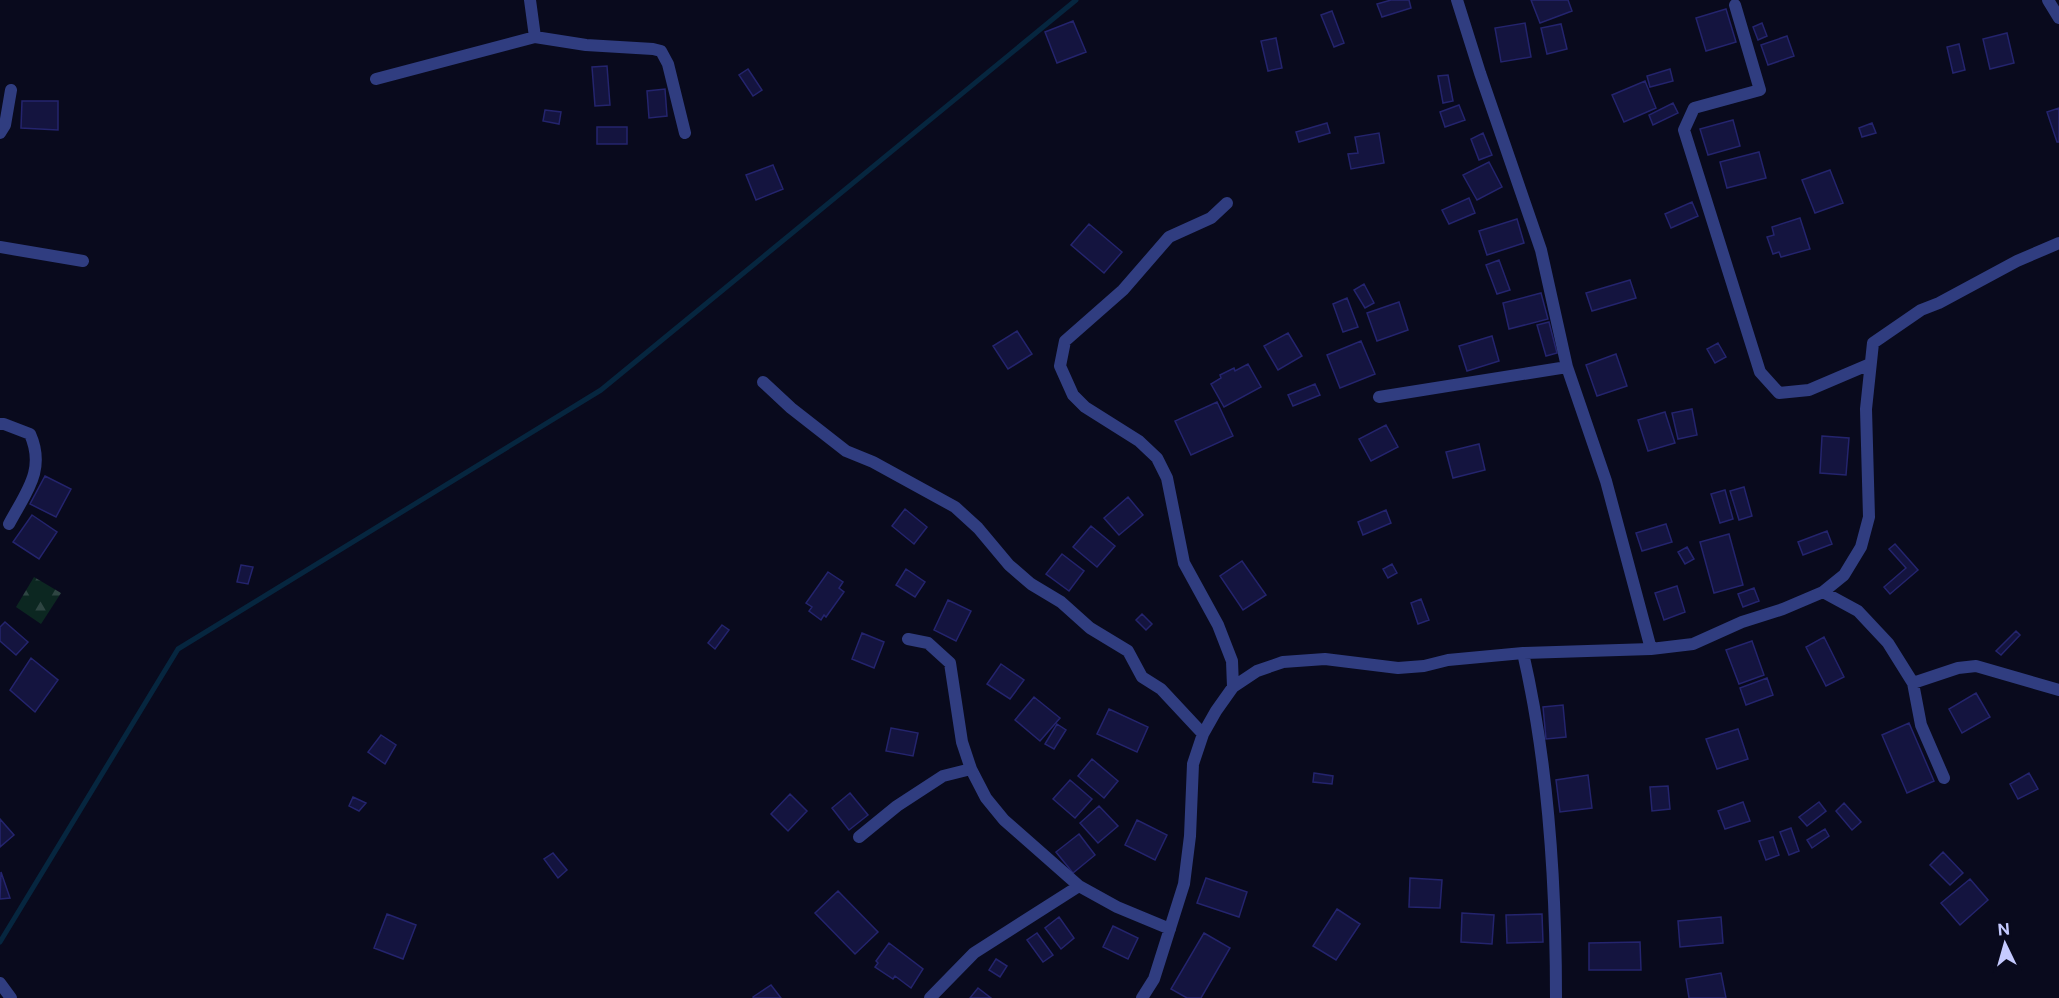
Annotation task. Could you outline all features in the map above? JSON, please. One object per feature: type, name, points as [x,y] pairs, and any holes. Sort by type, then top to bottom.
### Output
[{"type":"street","points":[[530,0],[535,37]]},
{"type":"street","points":[[1457,0],[1541,250],[1567,367],[1606,481],[1652,649]]},
{"type":"street","points":[[2048,0],[2059,18]]},
{"type":"street","points":[[1735,5],[1760,90],[1694,108],[1684,130],[1760,372],[1779,393],[1809,390],[1870,364]]},
{"type":"street","points":[[376,79],[535,37],[586,45],[653,49],[661,51],[666,56],[685,133]]},
{"type":"street","points":[[0,133],[5,125],[11,90]]},
{"type":"street","points":[[1227,204],[1211,218],[1169,237],[1123,290],[1065,341],[1060,366],[1073,395],[1085,407],[1139,441],[1157,458],[1167,478],[1184,563],[1218,625],[1232,661],[1233,687]]},
{"type":"street","points":[[1142,998],[1154,979],[1184,884],[1190,836],[1193,764],[1203,734],[1233,687],[1257,671],[1283,662],[1325,659],[1398,668],[1424,666],[1448,660],[1523,653],[1652,649],[1693,644],[1742,622],[1783,609],[1823,592],[1844,575],[1861,547],[1869,517],[1866,409],[1873,343],[1921,310],[1939,303],[2017,261],[2059,243]]},
{"type":"street","points":[[0,247],[83,261]]},
{"type":"street","points":[[1379,397],[1567,367]]},
{"type":"street","points":[[763,382],[791,408],[846,451],[873,462],[955,507],[978,528],[1009,566],[1031,584],[1062,602],[1090,628],[1128,651],[1142,677],[1161,689],[1203,734]]},
{"type":"street","points":[[0,424],[30,434],[37,449],[36,473],[9,524]]},
{"type":"street","points":[[1823,592],[1858,611],[1888,643],[1913,683],[1921,725],[1944,778]]},
{"type":"street","points":[[908,639],[928,643],[950,663],[962,742],[971,769],[986,798],[1004,820],[1078,886],[1117,907],[1170,929]]},
{"type":"street","points":[[1523,653],[1532,694],[1546,802],[1556,930],[1556,998]]},
{"type":"street","points":[[1913,683],[1958,668],[1976,666],[2059,690]]},
{"type":"street","points":[[859,837],[897,806],[943,777],[971,769]]},
{"type":"street","points":[[930,998],[974,953],[1078,886]]},
{"type":"street","points":[[0,983],[11,998]]},
{"type":"green space","points":[[34,577],[61,593],[41,624],[16,607]]},
{"type":"building","points":[[1391,0],[1409,0],[1411,8],[1382,17],[1377,4]]},
{"type":"building","points":[[1531,0],[1568,0],[1572,11],[1540,23]]},
{"type":"building","points":[[1726,9],[1736,42],[1706,51],[1696,18]]},
{"type":"building","points":[[1332,11],[1344,43],[1334,47],[1321,15]]},
{"type":"building","points":[[1073,21],[1086,52],[1057,63],[1045,32]]},
{"type":"building","points":[[1525,23],[1531,57],[1501,62],[1495,28]]},
{"type":"building","points":[[1762,23],[1767,36],[1758,40],[1753,27]]},
{"type":"building","points":[[1561,24],[1567,49],[1547,54],[1541,28]]},
{"type":"building","points":[[2007,33],[2014,63],[1990,69],[1983,39]]},
{"type":"building","points":[[1787,36],[1794,56],[1768,65],[1761,45]]},
{"type":"building","points":[[1276,38],[1282,68],[1268,71],[1261,41]]},
{"type":"building","points":[[1959,44],[1965,70],[1953,73],[1947,47]]},
{"type":"building","points":[[607,66],[610,105],[595,106],[592,67]]},
{"type":"building","points":[[748,69],[762,90],[753,96],[739,75]]},
{"type":"building","points":[[1670,69],[1673,81],[1650,87],[1647,76]]},
{"type":"building","points":[[1448,75],[1453,101],[1443,103],[1438,76]]},
{"type":"building","points":[[1645,81],[1656,108],[1624,122],[1612,95]]},
{"type":"building","points":[[665,89],[667,116],[649,118],[647,91]]},
{"type":"building","points":[[22,101],[58,101],[58,130],[21,128]]},
{"type":"building","points":[[1673,103],[1678,113],[1653,125],[1649,115]]},
{"type":"building","points":[[1459,105],[1465,120],[1445,127],[1440,112]]},
{"type":"building","points":[[2059,108],[2059,142],[2057,142],[2047,112]]},
{"type":"building","points":[[545,110],[561,112],[559,124],[543,121]]},
{"type":"building","points":[[1733,120],[1740,146],[1708,155],[1700,129]]},
{"type":"building","points":[[1327,123],[1330,133],[1299,142],[1296,132]]},
{"type":"building","points":[[1872,123],[1876,133],[1862,137],[1859,128]]},
{"type":"building","points":[[597,127],[627,127],[627,144],[597,144]]},
{"type":"building","points":[[1379,133],[1384,163],[1351,169],[1348,154],[1358,153],[1355,137]]},
{"type":"building","points":[[1483,133],[1492,155],[1479,160],[1471,139]]},
{"type":"building","points":[[1759,152],[1766,178],[1727,188],[1720,162]]},
{"type":"building","points":[[1489,162],[1502,187],[1477,200],[1463,175]]},
{"type":"building","points":[[773,165],[783,189],[756,200],[746,175]]},
{"type":"building","points":[[1830,170],[1843,203],[1815,213],[1802,180]]},
{"type":"building","points":[[1469,198],[1475,213],[1449,224],[1442,210]]},
{"type":"building","points":[[1692,202],[1698,216],[1671,228],[1665,214]]},
{"type":"building","points":[[1800,218],[1810,249],[1781,257],[1779,252],[1773,254],[1767,237],[1774,235],[1772,227]]},
{"type":"building","points":[[1517,219],[1524,243],[1487,255],[1479,231]]},
{"type":"building","points":[[1089,224],[1122,252],[1104,273],[1071,245]]},
{"type":"building","points":[[1499,260],[1510,290],[1497,294],[1486,265]]},
{"type":"building","points":[[1630,280],[1636,298],[1592,311],[1586,293]]},
{"type":"building","points":[[1364,284],[1374,303],[1365,308],[1354,290]]},
{"type":"building","points":[[1541,293],[1548,319],[1509,329],[1503,303]]},
{"type":"building","points":[[1347,298],[1358,327],[1343,332],[1333,304]]},
{"type":"building","points":[[1399,302],[1408,330],[1377,341],[1367,313]]},
{"type":"building","points":[[1549,322],[1557,353],[1546,356],[1537,325]]},
{"type":"building","points":[[1017,331],[1032,354],[1008,369],[993,346]]},
{"type":"building","points":[[1288,333],[1302,356],[1278,370],[1264,346]]},
{"type":"building","points":[[1492,336],[1499,361],[1467,371],[1459,346]]},
{"type":"building","points":[[1361,341],[1375,374],[1340,388],[1327,355]]},
{"type":"building","points":[[1718,343],[1726,357],[1715,363],[1707,349]]},
{"type":"building","points":[[1616,354],[1627,386],[1597,396],[1586,365]]},
{"type":"building","points":[[1248,364],[1261,387],[1224,407],[1211,384],[1221,378],[1220,375]]},
{"type":"building","points":[[1315,384],[1320,395],[1293,406],[1288,395]]},
{"type":"building","points":[[1217,402],[1233,436],[1191,455],[1175,421]]},
{"type":"building","points":[[1692,409],[1697,435],[1678,439],[1672,413]]},
{"type":"building","points":[[1665,412],[1675,443],[1648,451],[1638,420]]},
{"type":"building","points":[[1386,425],[1398,447],[1371,461],[1359,439]]},
{"type":"building","points":[[1822,436],[1849,438],[1846,475],[1820,473]]},
{"type":"building","points":[[1479,444],[1485,470],[1453,478],[1446,452]]},
{"type":"building","points":[[45,476],[71,489],[56,517],[30,504]]},
{"type":"building","points":[[1744,487],[1752,516],[1739,520],[1730,491]]},
{"type":"building","points":[[1725,490],[1733,519],[1720,523],[1711,494]]},
{"type":"building","points":[[1128,497],[1143,515],[1119,535],[1104,518]]},
{"type":"building","points":[[905,509],[927,527],[914,544],[892,526]]},
{"type":"building","points":[[1386,510],[1391,523],[1363,535],[1358,522]]},
{"type":"building","points":[[32,515],[57,532],[39,559],[13,542]]},
{"type":"building","points":[[1666,524],[1672,542],[1642,551],[1636,533]]},
{"type":"building","points":[[1091,526],[1115,546],[1097,567],[1073,547]]},
{"type":"building","points":[[1827,531],[1832,544],[1803,555],[1798,542]]},
{"type":"building","points":[[1729,534],[1743,585],[1714,593],[1700,542]]},
{"type":"building","points":[[1895,544],[1918,570],[1890,594],[1884,587],[1906,568],[1889,549]]},
{"type":"building","points":[[1687,547],[1694,559],[1685,564],[1678,552]]},
{"type":"building","points":[[1062,554],[1084,571],[1069,591],[1046,574]]},
{"type":"building","points":[[1242,561],[1266,595],[1243,610],[1220,576]]},
{"type":"building","points":[[1392,564],[1397,573],[1388,578],[1383,569]]},
{"type":"building","points":[[241,565],[253,567],[248,584],[237,582]]},
{"type":"building","points":[[906,569],[925,582],[915,597],[896,585]]},
{"type":"building","points":[[828,572],[843,582],[839,588],[844,592],[826,617],[824,615],[821,620],[809,611],[812,607],[806,603]]},
{"type":"building","points":[[1677,586],[1685,612],[1664,620],[1655,593]]},
{"type":"building","points":[[1754,588],[1759,601],[1743,607],[1738,594]]},
{"type":"building","points":[[1421,599],[1429,620],[1418,624],[1411,603]]},
{"type":"building","points":[[948,600],[971,611],[956,641],[934,630]]},
{"type":"building","points":[[1142,614],[1152,624],[1146,630],[1136,620]]},
{"type":"building","points":[[5,622],[28,642],[16,655],[0,641],[0,627]]},
{"type":"building","points":[[722,625],[729,630],[715,649],[708,643]]},
{"type":"building","points":[[2016,631],[2020,635],[2001,655],[1996,651]]},
{"type":"building","points":[[862,633],[884,642],[874,668],[852,659]]},
{"type":"building","points":[[1824,637],[1844,677],[1826,686],[1806,647]]},
{"type":"building","points":[[1752,641],[1764,675],[1739,684],[1726,650]]},
{"type":"building","points":[[31,658],[58,680],[35,712],[10,690]]},
{"type":"building","points":[[1001,664],[1024,680],[1010,699],[987,684]]},
{"type":"building","points":[[1767,678],[1773,695],[1746,705],[1740,688]]},
{"type":"building","points":[[1976,693],[1990,717],[1962,733],[1949,709]]},
{"type":"building","points":[[1034,697],[1060,718],[1040,741],[1015,720]]},
{"type":"building","points":[[1563,705],[1566,737],[1546,739],[1543,707]]},
{"type":"building","points":[[1109,709],[1148,727],[1137,752],[1097,734]]},
{"type":"building","points":[[1909,723],[1934,781],[1907,793],[1882,735]]},
{"type":"building","points":[[1057,724],[1066,730],[1054,749],[1045,744]]},
{"type":"building","points":[[891,728],[918,733],[913,756],[886,751]]},
{"type":"building","points":[[1738,729],[1748,759],[1717,769],[1706,739]]},
{"type":"building","points":[[381,735],[396,745],[385,764],[368,752]]},
{"type":"building","points":[[1092,759],[1118,781],[1104,798],[1078,776]]},
{"type":"building","points":[[1314,773],[1333,776],[1332,784],[1313,782]]},
{"type":"building","points":[[2029,773],[2038,789],[2018,799],[2010,784]]},
{"type":"building","points":[[1588,775],[1592,808],[1560,812],[1556,780]]},
{"type":"building","points":[[1070,780],[1092,799],[1075,818],[1053,799]]},
{"type":"building","points":[[1668,786],[1670,809],[1652,811],[1650,787]]},
{"type":"building","points":[[850,793],[868,815],[849,830],[832,808]]},
{"type":"building","points":[[790,794],[807,811],[788,831],[771,814]]},
{"type":"building","points":[[353,797],[366,803],[359,811],[349,806]]},
{"type":"building","points":[[1743,802],[1750,821],[1725,829],[1718,811]]},
{"type":"building","points":[[1819,802],[1826,811],[1807,826],[1799,817]]},
{"type":"building","points":[[1844,803],[1861,822],[1852,830],[1836,811]]},
{"type":"building","points":[[1099,806],[1118,826],[1098,843],[1080,823]]},
{"type":"building","points":[[0,819],[14,835],[0,847]]},
{"type":"building","points":[[1137,820],[1167,835],[1155,860],[1125,845]]},
{"type":"building","points":[[1791,828],[1799,851],[1789,855],[1780,832]]},
{"type":"building","points":[[1825,829],[1829,836],[1812,848],[1807,840]]},
{"type":"building","points":[[1079,834],[1095,855],[1073,873],[1056,852]]},
{"type":"building","points":[[1773,837],[1779,855],[1766,860],[1759,841]]},
{"type":"building","points":[[1943,852],[1963,873],[1950,885],[1930,865]]},
{"type":"building","points":[[553,853],[567,870],[558,878],[544,859]]},
{"type":"building","points":[[1,872],[10,898],[0,899]]},
{"type":"building","points":[[1206,878],[1247,892],[1239,917],[1197,903]]},
{"type":"building","points":[[1410,878],[1442,880],[1440,908],[1409,907]]},
{"type":"building","points":[[1970,879],[1988,900],[1960,925],[1941,903]]},
{"type":"building","points":[[838,891],[878,932],[855,954],[815,913]]},
{"type":"building","points":[[1337,909],[1360,924],[1336,960],[1313,946]]},
{"type":"building","points":[[1462,913],[1494,915],[1492,944],[1461,942]]},
{"type":"building","points":[[387,914],[416,925],[403,959],[374,948]]},
{"type":"building","points":[[1542,914],[1543,942],[1507,943],[1506,915]]},
{"type":"building","points":[[1059,917],[1074,938],[1061,949],[1045,928]]},
{"type":"building","points":[[1721,917],[1723,943],[1680,947],[1678,921]]},
{"type":"building","points":[[1113,926],[1138,938],[1128,959],[1103,947]]},
{"type":"building","points":[[1037,933],[1053,955],[1043,962],[1027,940]]},
{"type":"building","points":[[1204,933],[1230,948],[1201,998],[1187,998],[1171,989]]},
{"type":"building","points":[[1640,942],[1641,970],[1589,970],[1589,943]]},
{"type":"building","points":[[889,943],[923,969],[911,988],[895,976],[893,979],[875,967],[878,963],[876,961]]},
{"type":"building","points":[[996,959],[1007,966],[1000,977],[989,970]]},
{"type":"building","points":[[1721,973],[1726,998],[1689,998],[1686,979]]},
{"type":"building","points":[[771,985],[781,998],[753,997]]},
{"type":"building","points":[[978,988],[991,998],[970,998]]},
{"type":"waterway","points":[[0,942],[178,649],[601,390],[1076,0]]}]
